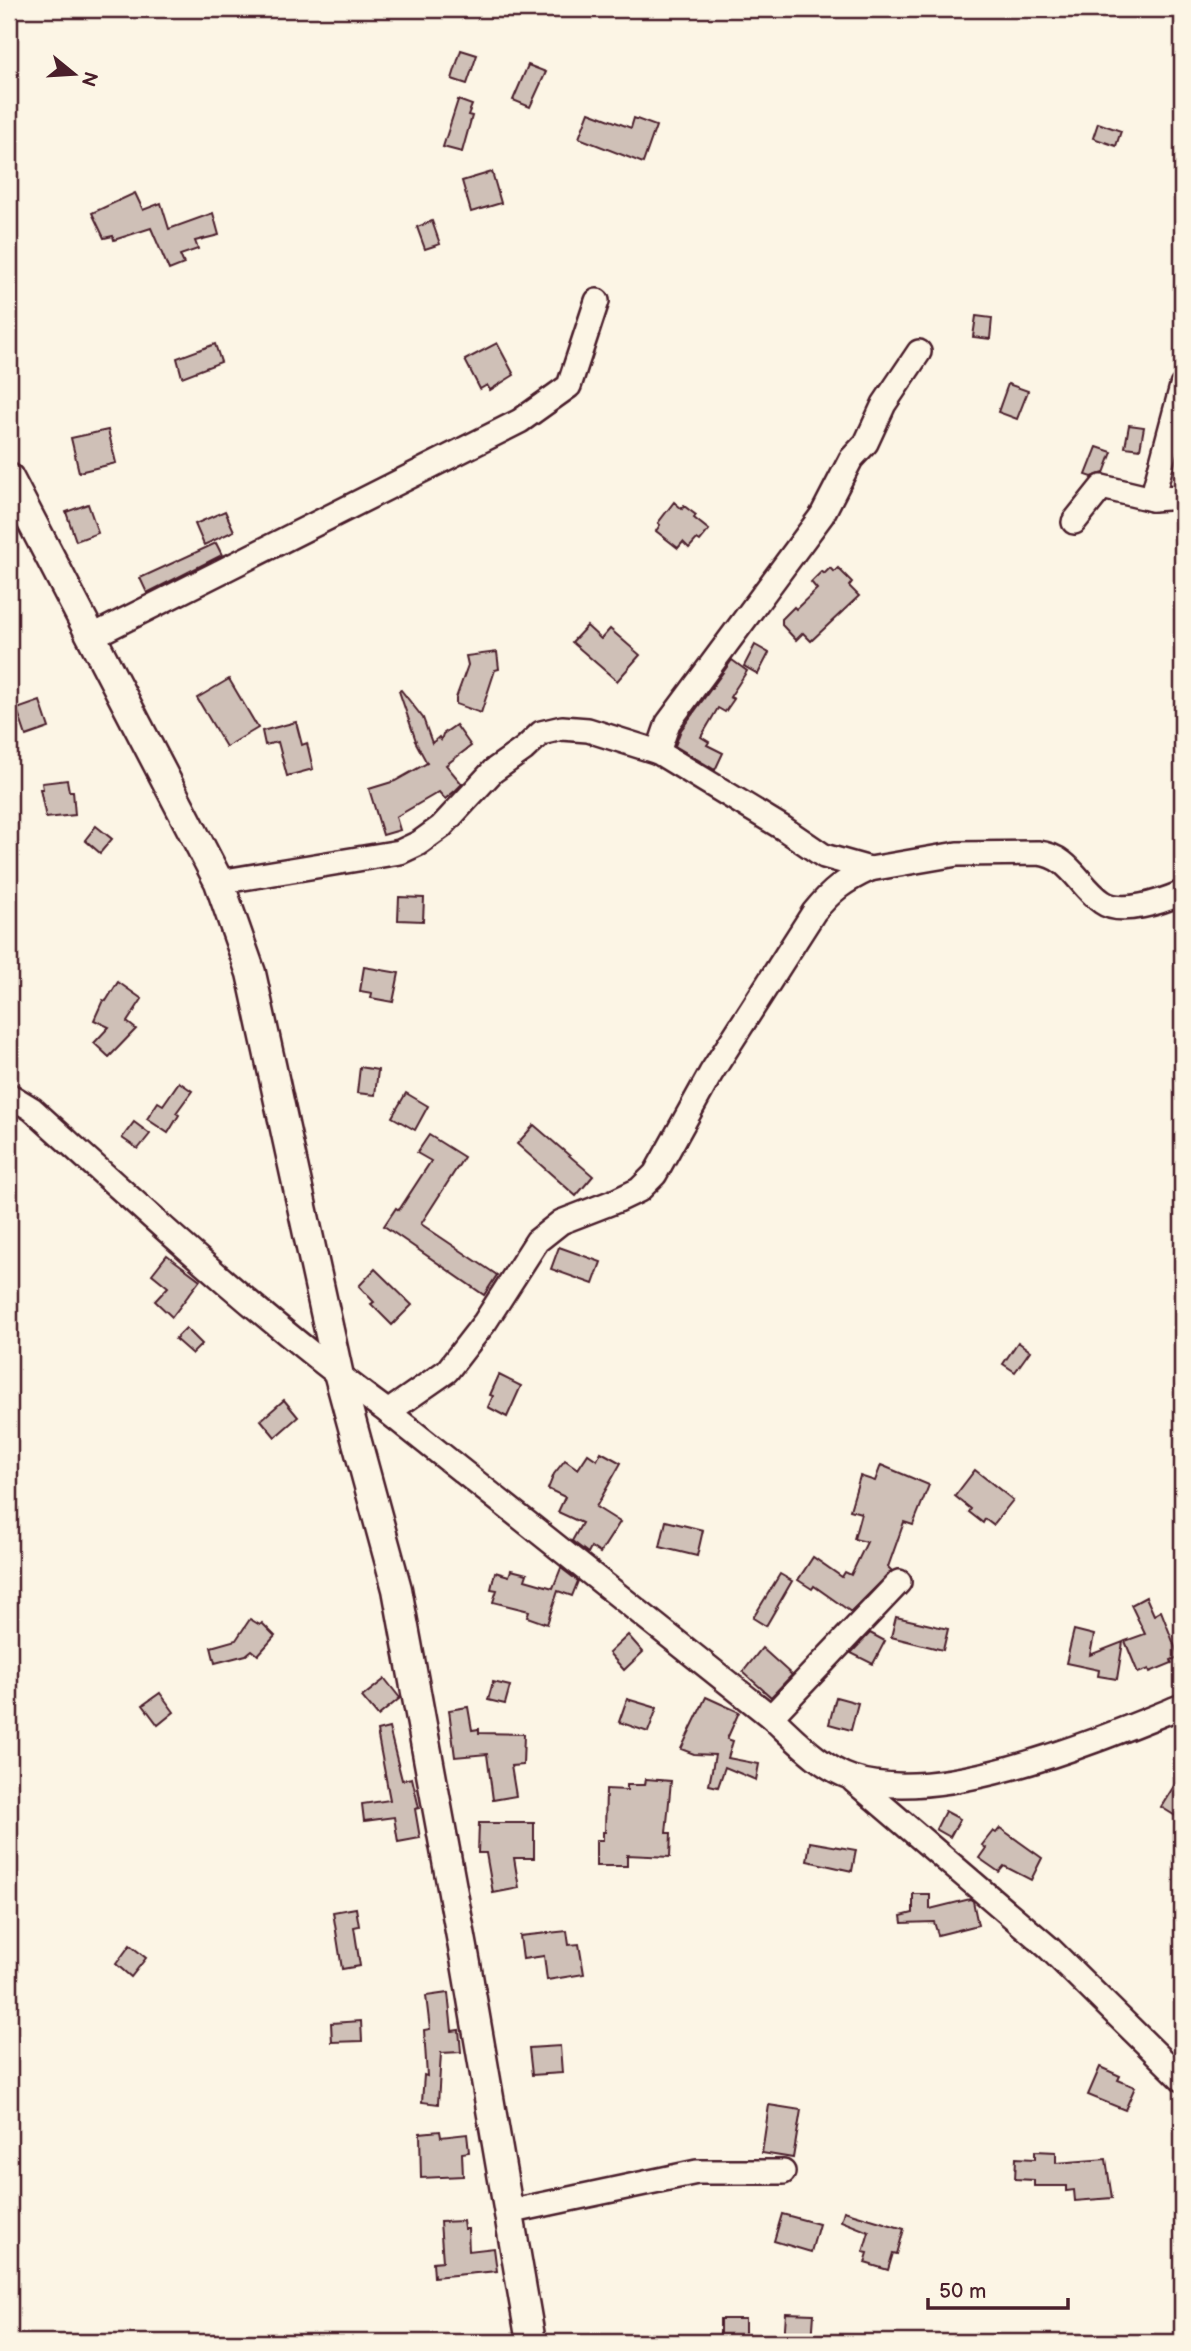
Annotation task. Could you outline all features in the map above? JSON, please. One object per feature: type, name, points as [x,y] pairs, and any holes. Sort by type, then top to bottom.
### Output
[{"type":"street","points":[[91,637],[520,421],[569,386],[597,301]]},
{"type":"street","points":[[658,752],[668,723],[822,515],[851,459],[866,443],[884,404],[919,352]]},
{"type":"street","points":[[1152,499],[1182,386]]},
{"type":"street","points":[[9,478],[219,882],[251,973],[339,1376],[397,1589],[531,2342]]},
{"type":"street","points":[[1074,522],[1102,487],[1152,499],[1182,497]]},
{"type":"street","points":[[219,882],[400,852],[419,843],[441,827],[493,771],[541,733],[562,728],[587,730],[658,752],[824,856],[870,869]]},
{"type":"street","points":[[388,1412],[447,1371],[485,1322],[537,1241],[561,1222],[639,1190],[655,1174],[711,1073],[814,912],[845,880],[870,869],[957,854],[1038,853],[1063,861],[1103,903],[1134,907],[1161,902],[1182,893]]},
{"type":"street","points":[[9,1096],[32,1109],[170,1235],[339,1376],[388,1412],[771,1717],[824,1763],[849,1777],[1049,1948],[1182,2079]]},
{"type":"street","points":[[771,1717],[899,1582]]},
{"type":"street","points":[[849,1777],[891,1785],[928,1785],[989,1772],[1053,1756],[1182,1706]]},
{"type":"street","points":[[508,2212],[697,2172],[783,2172]]},
{"type":"building","points":[[461,50],[477,55],[467,84],[452,79]]},
{"type":"building","points":[[528,65],[546,72],[530,107],[513,100]]},
{"type":"building","points":[[458,100],[472,105],[468,115],[472,116],[462,152],[443,147]]},
{"type":"building","points":[[589,112],[631,128],[634,118],[656,126],[643,163],[579,138]]},
{"type":"building","points":[[1098,123],[1121,131],[1116,146],[1093,138]]},
{"type":"building","points":[[492,172],[501,203],[471,212],[462,181]]},
{"type":"building","points":[[135,193],[143,210],[161,203],[169,229],[213,213],[219,235],[195,241],[198,249],[180,255],[184,264],[169,270],[151,228],[114,240],[113,236],[104,238],[92,213]]},
{"type":"building","points":[[432,221],[440,244],[425,249],[417,227]]},
{"type":"building","points":[[976,316],[992,318],[990,339],[973,337]]},
{"type":"building","points":[[497,343],[514,375],[490,390],[487,385],[480,389],[465,360]]},
{"type":"building","points":[[215,344],[221,362],[182,377],[177,358]]},
{"type":"building","points":[[1008,384],[1028,391],[1017,419],[998,412]]},
{"type":"building","points":[[1129,425],[1144,427],[1140,449],[1125,447]]},
{"type":"building","points":[[108,430],[116,463],[79,472],[71,438]]},
{"type":"building","points":[[1097,447],[1112,452],[1104,473],[1092,477],[1086,475]]},
{"type":"building","points":[[674,502],[696,515],[694,518],[709,530],[700,541],[697,539],[689,548],[683,542],[678,548],[656,531],[660,525],[658,523]]},
{"type":"building","points":[[88,504],[98,533],[76,541],[66,512]]},
{"type":"building","points":[[225,511],[234,531],[204,545],[195,524]]},
{"type":"building","points":[[216,543],[222,555],[147,593],[140,578]]},
{"type":"building","points":[[830,568],[834,572],[838,568],[852,582],[849,586],[859,596],[811,641],[803,633],[796,640],[782,625],[782,619],[817,589],[811,582],[822,571],[824,574]]},
{"type":"building","points":[[587,626],[601,639],[610,629],[640,655],[617,681],[572,642]]},
{"type":"building","points":[[755,645],[769,653],[758,674],[744,666]]},
{"type":"building","points":[[497,652],[499,669],[495,670],[481,713],[456,704],[468,665],[466,656]]},
{"type":"building","points":[[732,660],[747,671],[730,697],[734,699],[725,712],[718,708],[701,737],[709,742],[707,745],[723,753],[715,770],[675,746],[681,730]]},
{"type":"building","points":[[229,679],[258,728],[226,747],[197,698]]},
{"type":"building","points":[[401,690],[423,718],[432,743],[439,737],[441,740],[443,734],[456,725],[471,746],[446,765],[462,784],[445,799],[439,792],[396,817],[400,830],[383,835],[369,789],[395,781],[427,763],[415,741],[399,691]]},
{"type":"building","points":[[40,701],[49,728],[26,736],[17,709]]},
{"type":"building","points":[[296,722],[302,745],[307,743],[313,769],[287,776],[278,742],[265,745],[262,731]]},
{"type":"building","points":[[67,780],[69,791],[73,791],[75,815],[46,818],[40,789],[43,789],[42,783]]},
{"type":"building","points":[[96,826],[112,839],[100,853],[85,840]]},
{"type":"building","points":[[399,897],[424,898],[423,921],[398,920]]},
{"type":"building","points":[[364,967],[399,973],[393,1002],[371,998],[372,993],[360,991]]},
{"type":"building","points":[[118,982],[142,999],[127,1022],[136,1029],[109,1057],[94,1043],[109,1027],[94,1020],[103,1000],[106,1001]]},
{"type":"building","points":[[360,1067],[378,1070],[375,1095],[357,1093]]},
{"type":"building","points":[[179,1082],[192,1091],[176,1113],[179,1115],[168,1133],[147,1119],[158,1102],[163,1105]]},
{"type":"building","points":[[406,1093],[428,1106],[415,1130],[392,1117]]},
{"type":"building","points":[[134,1122],[150,1134],[138,1149],[122,1138]]},
{"type":"building","points":[[534,1125],[593,1176],[576,1196],[517,1144]]},
{"type":"building","points":[[429,1135],[464,1157],[421,1224],[497,1275],[484,1295],[384,1226],[396,1208],[399,1210],[431,1161],[417,1153]]},
{"type":"building","points":[[559,1247],[601,1262],[593,1284],[551,1269]]},
{"type":"building","points":[[167,1255],[200,1280],[172,1317],[155,1301],[168,1287],[152,1274]]},
{"type":"building","points":[[375,1269],[412,1305],[392,1325],[371,1304],[374,1302],[359,1286]]},
{"type":"building","points":[[186,1328],[202,1344],[192,1354],[175,1339]]},
{"type":"building","points":[[1018,1342],[1030,1351],[1015,1372],[1003,1364]]},
{"type":"building","points":[[499,1375],[521,1386],[507,1417],[488,1407]]},
{"type":"building","points":[[284,1400],[298,1417],[275,1437],[261,1420]]},
{"type":"building","points":[[601,1452],[621,1463],[596,1507],[620,1522],[600,1553],[591,1547],[588,1553],[572,1541],[582,1523],[558,1512],[565,1497],[548,1489],[554,1474],[565,1460],[578,1469],[588,1454],[597,1460]]},
{"type":"building","points":[[881,1465],[929,1485],[913,1525],[904,1522],[888,1567],[892,1571],[851,1612],[814,1586],[812,1589],[798,1580],[813,1557],[842,1577],[845,1572],[851,1575],[867,1542],[854,1539],[861,1513],[850,1510],[860,1476],[875,1481]]},
{"type":"building","points":[[975,1470],[1013,1500],[993,1525],[985,1519],[983,1523],[955,1496]]},
{"type":"building","points":[[666,1521],[703,1530],[697,1556],[660,1547]]},
{"type":"building","points":[[561,1568],[578,1581],[572,1596],[558,1591],[547,1624],[527,1617],[529,1611],[493,1602],[497,1590],[491,1589],[495,1572],[509,1576],[511,1570],[527,1574],[525,1580],[553,1588]]},
{"type":"building","points":[[780,1574],[792,1581],[766,1626],[753,1618]]},
{"type":"building","points":[[1146,1597],[1154,1615],[1161,1611],[1179,1657],[1171,1660],[1172,1663],[1150,1672],[1149,1669],[1138,1673],[1125,1641],[1145,1634],[1131,1605]]},
{"type":"building","points":[[896,1617],[948,1629],[943,1650],[891,1637]]},
{"type":"building","points":[[250,1619],[260,1625],[262,1623],[275,1636],[258,1655],[252,1650],[246,1655],[215,1663],[211,1647],[236,1640]]},
{"type":"building","points":[[1074,1630],[1094,1635],[1090,1655],[1123,1642],[1117,1679],[1098,1676],[1099,1670],[1066,1663]]},
{"type":"building","points":[[870,1633],[885,1641],[873,1664],[851,1653]]},
{"type":"building","points":[[628,1635],[643,1652],[624,1670],[609,1653]]},
{"type":"building","points":[[762,1648],[792,1675],[771,1697],[743,1672]]},
{"type":"building","points":[[385,1679],[400,1698],[378,1716],[362,1697]]},
{"type":"building","points":[[493,1682],[510,1686],[505,1704],[488,1700]]},
{"type":"building","points":[[160,1693],[174,1712],[158,1725],[143,1705]]},
{"type":"building","points":[[706,1697],[739,1712],[727,1739],[733,1741],[728,1758],[759,1764],[756,1780],[725,1767],[718,1787],[709,1785],[715,1755],[694,1754],[681,1749]]},
{"type":"building","points":[[836,1697],[858,1703],[851,1730],[829,1724]]},
{"type":"building","points":[[627,1699],[657,1708],[648,1732],[619,1722]]},
{"type":"building","points":[[468,1707],[472,1730],[479,1729],[479,1733],[524,1734],[523,1765],[511,1766],[516,1796],[493,1800],[487,1754],[455,1757],[449,1710]]},
{"type":"building","points":[[389,1728],[402,1780],[412,1778],[419,1808],[415,1809],[420,1838],[398,1842],[394,1817],[364,1821],[362,1804],[390,1800],[377,1731]]},
{"type":"building","points":[[1182,1773],[1182,1820],[1161,1807]]},
{"type":"building","points":[[646,1779],[671,1781],[666,1833],[671,1833],[670,1857],[627,1855],[627,1866],[596,1866],[596,1840],[603,1840],[605,1832],[606,1789],[627,1790],[627,1785],[645,1785]]},
{"type":"building","points":[[945,1811],[960,1819],[950,1837],[936,1829]]},
{"type":"building","points":[[479,1823],[534,1823],[534,1858],[514,1858],[519,1888],[493,1893],[486,1853],[478,1853]]},
{"type":"building","points":[[1000,1828],[1042,1858],[1031,1880],[1004,1866],[999,1872],[979,1858],[986,1848],[982,1845],[993,1831],[996,1833]]},
{"type":"building","points":[[810,1842],[856,1850],[852,1871],[807,1861]]},
{"type":"building","points":[[913,1894],[930,1894],[930,1909],[970,1899],[973,1901],[978,1925],[938,1935],[934,1922],[902,1923],[901,1916],[913,1913]]},
{"type":"building","points":[[356,1908],[359,1926],[354,1927],[360,1966],[342,1969],[333,1912]]},
{"type":"building","points":[[567,1931],[569,1945],[579,1944],[584,1974],[547,1980],[544,1956],[523,1959],[520,1936]]},
{"type":"building","points":[[130,1945],[146,1958],[131,1977],[116,1964]]},
{"type":"building","points":[[448,1993],[452,2031],[459,2030],[461,2052],[441,2053],[438,2104],[422,2102],[424,2075],[427,2076],[424,2030],[430,2029],[426,1996]]},
{"type":"building","points":[[361,2021],[362,2041],[332,2042],[331,2023]]},
{"type":"building","points":[[560,2046],[562,2073],[532,2075],[529,2048]]},
{"type":"building","points":[[1100,2067],[1120,2076],[1118,2080],[1135,2087],[1125,2110],[1088,2095]]},
{"type":"building","points":[[769,2105],[801,2110],[793,2158],[762,2153]]},
{"type":"building","points":[[440,2131],[441,2137],[467,2134],[469,2152],[462,2153],[463,2176],[421,2178],[420,2133]]},
{"type":"building","points":[[1035,2151],[1056,2152],[1056,2163],[1106,2159],[1112,2198],[1075,2201],[1074,2190],[1066,2191],[1066,2186],[1034,2186],[1034,2180],[1015,2179],[1016,2158],[1035,2159]]},
{"type":"building","points":[[844,2211],[904,2229],[897,2254],[893,2253],[888,2270],[865,2263],[868,2253],[863,2252],[869,2232],[841,2221]]},
{"type":"building","points":[[782,2214],[819,2224],[811,2252],[774,2241]]},
{"type":"building","points":[[463,2221],[464,2229],[468,2229],[469,2251],[494,2248],[497,2271],[434,2277],[433,2262],[443,2261],[440,2222]]},
{"type":"building","points":[[786,2313],[814,2314],[812,2342],[784,2342]]},
{"type":"building","points":[[720,2319],[745,2319],[745,2342],[720,2342]]}]
